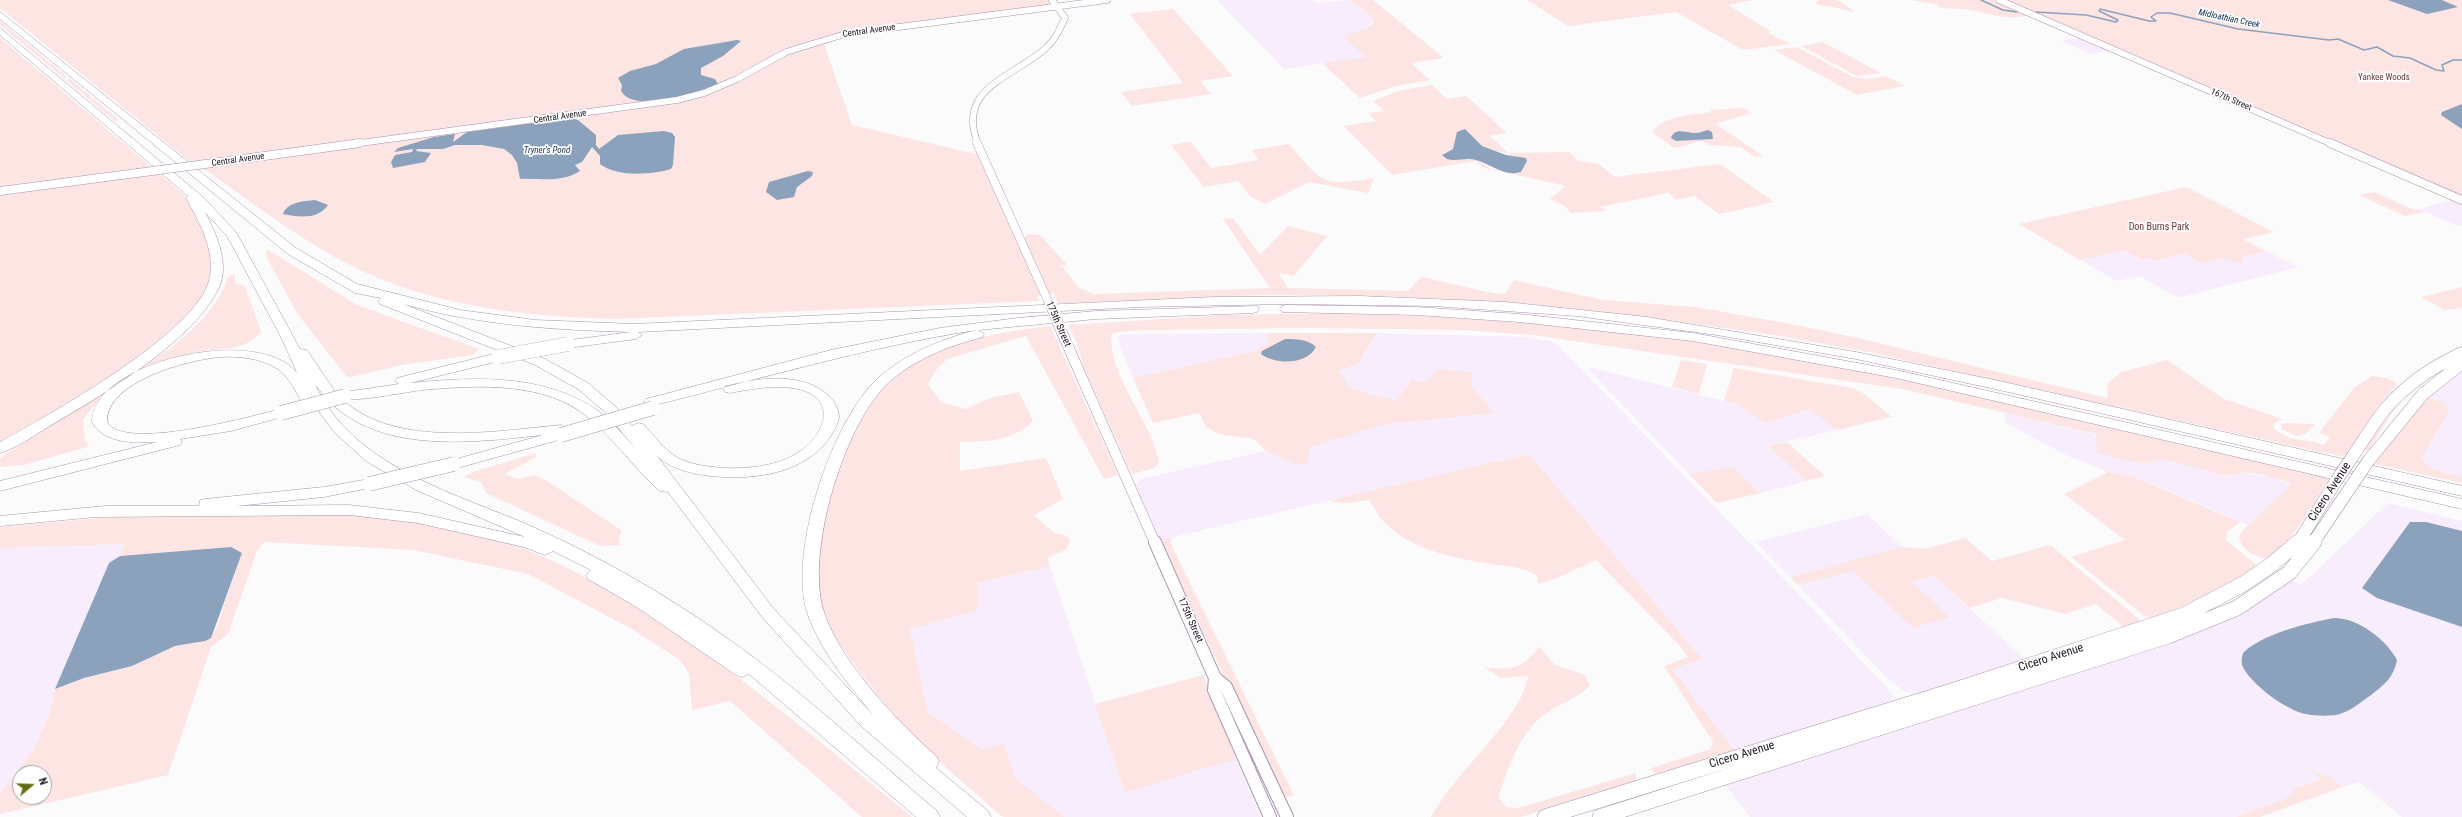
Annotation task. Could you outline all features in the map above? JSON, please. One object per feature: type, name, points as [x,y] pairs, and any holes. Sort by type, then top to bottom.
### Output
[{"type":"highway","points":[[0,15],[259,226],[292,251],[351,286],[409,312],[540,362],[586,389],[606,397],[666,456],[701,470],[722,473],[764,470],[797,458],[820,442],[830,425],[832,418],[829,405],[819,394],[803,387],[786,384],[749,386],[652,405]]},
{"type":"highway","points":[[0,32],[199,198],[232,234],[288,339],[312,392],[338,428]]},
{"type":"highway","points":[[0,448],[60,414],[114,379],[184,325],[208,297],[214,284],[214,246],[210,229],[184,186]]},
{"type":"highway","points":[[351,286],[437,309],[540,325],[634,328],[918,315],[1192,300],[1318,299],[1417,301],[1574,312],[1702,328],[1850,353],[2374,466],[2462,490]]},
{"type":"highway","points":[[0,521],[228,502],[324,492],[370,484],[454,464],[831,353],[941,332],[1020,322],[1177,311],[1318,309],[1417,311],[1519,318],[1693,337],[1896,374],[2462,504]]},
{"type":"highway","points":[[988,817],[916,749],[853,676],[829,642],[821,627],[812,596],[812,560],[822,504],[836,460],[861,408],[874,390],[903,365],[935,348],[966,337],[1000,330],[1177,311]]},
{"type":"highway","points":[[0,486],[498,357],[568,344],[633,335],[918,315]]},
{"type":"highway","points":[[288,339],[298,347],[329,393],[340,404],[365,420],[384,427],[421,434],[454,436],[561,432]]},
{"type":"highway","points":[[679,400],[887,342]]},
{"type":"highway","points":[[241,424],[163,436],[130,437],[116,435],[105,430],[99,423],[99,415],[104,403],[119,389],[148,372],[194,357],[221,354],[242,354],[267,359],[288,370],[317,414],[338,428],[371,458],[421,487],[520,528],[627,581],[722,643],[793,699],[930,817]]},
{"type":"highway","points":[[378,389],[429,384],[485,383],[521,387],[558,396],[573,402],[592,414],[663,487],[682,498]]},
{"type":"highway","points":[[586,389],[624,424],[682,498],[768,614],[867,721],[981,817]]},
{"type":"highway","points":[[96,512],[349,510],[418,518],[528,543],[572,563],[641,602],[741,669],[769,691],[793,699]]},
{"type":"main road","name":"Cicero Avenue","points":[[1544,817],[2154,625],[2212,602],[2272,566],[2297,544],[2336,481],[2386,408],[2411,386],[2449,358],[2462,353]]},
{"type":"main road","name":"Cicero Avenue","points":[[1600,817],[2168,636],[2237,608],[2290,573],[2318,537],[2352,485],[2374,466],[2397,422],[2425,391],[2462,363]]},
{"type":"main road","points":[[2411,386],[2425,391]]},
{"type":"main road","points":[[1765,748],[1775,761]]},
{"type":"street","name":"Central Avenue","points":[[0,191],[137,174],[677,100],[704,93],[737,80],[786,52],[831,37],[1055,3],[1107,0]]},
{"type":"street","name":"167th Street","points":[[1999,0],[2462,200]]},
{"type":"street","name":"175th Street","points":[[1055,3],[1065,18],[1062,30],[1051,44],[997,82],[978,99],[972,116],[977,142],[1215,678],[1226,687],[1287,817]]},
{"type":"street","name":"175th Street","points":[[1215,678],[1214,690],[1270,817]]},
{"type":"shaded area","points":[[1217,0],[1314,0],[1316,3],[1350,0],[1375,20],[1361,32],[1347,36],[1366,57],[1284,69]]},
{"type":"shaded area","points":[[2078,38],[2108,51],[2091,54],[2061,41]]},
{"type":"shaded area","points":[[2452,200],[2462,204],[2462,225],[2458,226],[2419,209]]},
{"type":"shaded area","points":[[2123,250],[2141,260],[2148,258],[2155,261],[2185,254],[2201,263],[2222,258],[2241,264],[2244,257],[2266,251],[2298,267],[2178,298],[2140,276],[2117,281],[2080,260]]},
{"type":"shaded area","points":[[1267,333],[1269,343],[1255,351],[1133,378],[1117,337],[1122,334]]},
{"type":"shaded area","points":[[1377,333],[1524,337],[1550,341],[1559,346],[1793,588],[1892,693],[1893,698],[1890,701],[1735,751],[1672,669],[1701,659],[1529,454],[1164,539],[1162,545],[1136,485],[1140,479],[1266,451],[1296,465],[1308,462],[1308,448],[1381,425],[1495,413],[1471,386],[1474,372],[1439,369],[1426,382],[1412,379],[1396,401],[1350,388],[1339,371],[1358,364]]},
{"type":"shaded area","points":[[1593,368],[1739,405],[1765,423],[1810,409],[1836,430],[1768,446],[1806,481],[1760,493],[1733,467],[1689,474],[1588,369]]},
{"type":"shaded area","points":[[2462,372],[2462,477],[2432,469],[2421,459],[2450,410],[2436,399],[2424,396]]},
{"type":"shaded area","points":[[2005,413],[2097,435],[2144,464],[2163,459],[2227,476],[2236,472],[2272,477],[2292,485],[2248,525],[2134,477],[2108,472],[2068,456],[2007,424],[2004,419]]},
{"type":"shaded area","points":[[2388,503],[2462,521],[2462,817],[2402,817],[2359,782],[2343,787],[2331,777],[2312,771],[2322,779],[2295,788],[2289,797],[2235,817],[1750,817],[1725,784],[2191,636],[2239,615],[2291,580],[2301,585]]},
{"type":"shaded area","points":[[1867,514],[1902,547],[1790,577],[1756,542]]},
{"type":"shaded area","points":[[126,544],[120,556],[109,563],[55,689],[50,712],[34,749],[22,765],[12,765],[12,778],[0,794],[0,548]]},
{"type":"shaded area","points":[[1050,566],[1125,793],[1236,759],[1261,817],[1065,817],[1016,779],[1004,743],[983,749],[928,713],[910,629],[977,611],[977,583]]},
{"type":"shaded area","points":[[1853,571],[1914,628],[1912,582],[1934,576],[2025,659],[1918,693],[1905,692],[1885,676],[1798,585]]},
{"type":"green space","points":[[0,0],[1048,0],[1051,4],[822,38],[852,125],[980,155],[1040,295],[1037,296],[1039,301],[615,319],[540,315],[466,304],[430,296],[360,270],[326,252],[279,222],[201,167],[193,164],[0,8]]},
{"type":"green space","points":[[1350,0],[1373,0],[1444,58],[1411,63],[1430,80],[1396,86],[1360,98],[1322,63],[1366,57],[1345,39],[1352,34],[1369,27],[1375,20]]},
{"type":"green space","points":[[1527,0],[1754,0],[1728,5],[1772,32],[1768,33],[1790,44],[1743,50],[1676,12],[1568,26]]},
{"type":"green space","points":[[1819,0],[1838,0],[1855,12],[1815,3]]},
{"type":"green space","points":[[1910,0],[1993,0],[2029,15],[2021,17],[1997,16],[1972,10],[1943,8],[1936,6],[1940,5]]},
{"type":"green space","name":"Yankee Woods","points":[[2003,0],[2462,0],[2462,197]]},
{"type":"green space","points":[[1173,9],[1233,76],[1200,81],[1211,94],[1132,106],[1121,92],[1183,83],[1130,14]]},
{"type":"green space","points":[[0,21],[67,77],[64,78],[0,25]]},
{"type":"green space","points":[[0,38],[183,194],[203,226],[210,249],[212,274],[209,287],[198,307],[176,328],[148,351],[82,396],[0,445]]},
{"type":"green space","points":[[1823,42],[1881,73],[1857,76],[1801,46]]},
{"type":"green space","points":[[1797,47],[1853,77],[1867,79],[1886,76],[1905,86],[1857,95],[1774,50]]},
{"type":"green space","points":[[70,79],[119,120],[115,121],[66,80]]},
{"type":"green space","points":[[1432,85],[1447,99],[1466,96],[1507,133],[1490,136],[1508,153],[1569,152],[1579,161],[1599,164],[1615,177],[1720,164],[1774,202],[1719,214],[1695,196],[1676,200],[1668,193],[1600,207],[1606,211],[1571,213],[1565,206],[1550,199],[1566,186],[1484,168],[1476,161],[1392,175],[1344,126],[1376,121],[1368,113],[1384,111],[1373,101],[1398,91]],"holes":[[[1468,131],[1473,139],[1487,148],[1519,157],[1527,161],[1521,172],[1492,169],[1477,160],[1462,159],[1443,153],[1453,149]]]},
{"type":"green space","points":[[1743,108],[1751,113],[1716,124],[1763,156],[1755,157],[1740,147],[1710,145],[1702,141],[1674,148],[1652,132],[1657,126],[1671,119],[1712,112],[1709,110]]},
{"type":"green space","points":[[1191,142],[1211,168],[1259,160],[1252,150],[1289,144],[1309,167],[1324,179],[1343,182],[1374,178],[1368,193],[1309,182],[1265,204],[1250,196],[1238,181],[1204,187],[1171,145]]},
{"type":"green space","name":"Don Burns Park","points":[[2186,187],[2274,232],[2243,239],[2266,251],[2244,257],[2241,264],[2222,258],[2201,263],[2185,254],[2155,261],[2148,258],[2142,260],[2123,250],[2080,260],[2019,224]]},
{"type":"green space","points":[[2374,192],[2414,210],[2419,209],[2425,212],[2405,216],[2359,195]]},
{"type":"green space","points":[[1233,218],[1260,255],[1288,226],[1327,236],[1294,276],[1279,273],[1288,288],[1408,291],[1421,277],[1497,294],[1506,293],[1514,280],[1602,300],[1696,307],[1796,325],[1853,337],[2107,398],[2108,383],[2121,372],[2167,360],[2224,399],[2283,419],[2274,423],[2273,427],[2284,436],[2324,445],[2330,437],[2319,433],[2354,388],[2372,376],[2390,379],[2397,384],[2378,406],[2344,457],[1863,351],[1781,336],[1648,317],[1531,304],[1385,296],[1255,295],[1058,304],[1054,293],[1049,294],[1024,238],[1028,234],[1040,235],[1067,265],[1059,266],[1063,267],[1078,287],[1094,294],[1270,288],[1223,219]]},
{"type":"green space","points":[[267,249],[357,305],[479,349],[473,355],[402,365],[351,377],[346,376],[297,313],[266,256]]},
{"type":"green space","points":[[235,274],[235,283],[245,286],[261,331],[255,338],[240,346],[196,352],[180,356],[148,368],[119,384],[106,394],[83,420],[85,441],[89,445],[87,447],[24,465],[0,467],[0,458],[171,348],[205,316],[219,298],[228,277]]},
{"type":"green space","points":[[2462,287],[2462,308],[2445,310],[2421,297]]},
{"type":"green space","points":[[1335,313],[1402,315],[1535,324],[1601,330],[1733,347],[1799,358],[1923,383],[2330,478],[2294,533],[2286,543],[2266,559],[2245,549],[2240,542],[2239,537],[2243,530],[2292,484],[2260,474],[2242,473],[2227,476],[2163,459],[2144,464],[2097,453],[2096,434],[1902,389],[1533,335],[1465,330],[1309,328],[1142,330],[1117,332],[1112,334],[1112,349],[1116,365],[1148,431],[1155,447],[1159,462],[1155,468],[1132,474],[1084,368],[1077,343],[1068,325],[1225,315]]},
{"type":"green space","points":[[1050,326],[1117,473],[1116,476],[1104,479],[1026,336],[947,359],[936,370],[928,384],[941,402],[966,409],[990,398],[1019,392],[1033,421],[1025,428],[1008,437],[960,442],[960,471],[1046,458],[1063,499],[1034,515],[1054,533],[1067,536],[1070,541],[1067,549],[1047,558],[1050,566],[977,583],[977,611],[910,629],[928,713],[983,749],[1004,743],[1016,779],[1065,817],[1004,817],[943,765],[908,730],[876,693],[846,653],[830,629],[821,610],[817,588],[818,556],[827,508],[847,450],[859,420],[869,402],[884,383],[903,368],[950,346],[1002,333]]},
{"type":"green space","points":[[1267,333],[1377,333],[1358,364],[1339,371],[1350,388],[1396,401],[1412,379],[1426,382],[1439,369],[1474,372],[1471,386],[1495,413],[1381,425],[1309,448],[1308,463],[1296,465],[1266,451],[1254,439],[1219,434],[1206,427],[1199,413],[1153,423],[1133,378],[1255,351],[1269,343]]},
{"type":"green space","points":[[1681,360],[1707,364],[1699,394],[1672,387]]},
{"type":"green space","points":[[1734,368],[1852,388],[1863,393],[1892,417],[1836,430],[1810,409],[1765,423],[1739,405],[1724,401]]},
{"type":"green space","points":[[2424,396],[2445,402],[2450,410],[2421,459],[2432,469],[2462,477],[2462,483],[2375,464],[2399,426]]},
{"type":"green space","points":[[2397,405],[2368,451],[2363,450]]},
{"type":"green space","points":[[2281,424],[2314,424],[2306,434],[2296,436],[2281,429]]},
{"type":"green space","points":[[1787,442],[1825,476],[1806,481],[1768,446]]},
{"type":"green space","points":[[536,453],[536,457],[505,474],[518,479],[534,475],[547,481],[621,530],[619,545],[600,546],[486,493],[481,482],[464,477],[476,471]]},
{"type":"green space","points":[[1529,454],[1702,659],[1672,669],[1735,751],[1657,774],[1649,769],[1710,749],[1713,742],[1664,666],[1688,657],[1679,645],[1596,560],[1557,578],[1538,584],[1537,576],[1527,570],[1448,556],[1420,546],[1394,531],[1384,522],[1369,500],[1349,503],[1331,502],[1339,498]]},
{"type":"green space","points":[[1733,467],[1760,493],[1717,503],[1689,474]]},
{"type":"green space","points":[[2108,472],[2134,477],[2240,522],[2227,532],[2226,540],[2256,565],[2250,572],[2240,579],[2192,602],[2153,619],[2143,615],[2071,557],[2125,540],[2064,494]]},
{"type":"green space","points":[[348,513],[409,520],[449,527],[509,543],[555,562],[598,584],[661,623],[770,702],[912,817],[862,817],[730,701],[692,710],[689,674],[680,660],[632,629],[528,574],[413,550],[264,542],[257,551],[228,634],[211,647],[168,775],[52,802],[52,765],[22,765],[34,749],[50,712],[55,689],[84,678],[132,666],[175,646],[196,643],[215,631],[242,553],[231,547],[120,556],[125,544],[0,548],[0,527],[113,517]]},
{"type":"green space","points":[[1174,537],[1170,542],[1294,796],[1281,797],[1162,545],[1164,539]]},
{"type":"green space","points":[[1965,538],[1992,561],[2050,545],[2139,619],[2139,623],[2125,628],[2096,604],[2065,614],[2002,598],[1970,608],[1934,576],[1912,582],[1950,617],[1913,628],[1853,571],[1798,585],[1790,577],[1902,547],[1925,549]]},
{"type":"green space","points":[[1539,647],[1555,665],[1585,675],[1590,686],[1541,717],[1533,724],[1514,754],[1499,798],[1506,807],[1518,808],[1636,773],[1636,781],[1521,817],[1431,817],[1452,786],[1510,715],[1521,696],[1529,676],[1501,678],[1485,668],[1509,668],[1522,664],[1533,655]]},
{"type":"green space","points":[[1203,675],[1236,759],[1125,793],[1095,704]]},
{"type":"green space","points":[[2311,771],[2331,777],[2343,787],[2260,817],[2235,817],[2289,797],[2295,788],[2322,779]]},
{"type":"green space","points":[[12,778],[12,805],[39,805],[0,814],[0,794]]},
{"type":"water","points":[[2388,0],[2442,0],[2458,7],[2427,14]]},
{"type":"water","points":[[737,40],[741,41],[723,56],[701,68],[701,75],[715,79],[718,84],[682,96],[652,101],[639,101],[628,98],[621,91],[622,85],[618,78],[630,71],[656,64],[684,49]]},
{"type":"water","points":[[2462,104],[2462,129],[2441,115],[2442,112]]},
{"type":"water","name":"Tryner's Pond","points":[[570,118],[578,120],[596,135],[596,145],[599,149],[618,135],[664,131],[672,133],[675,137],[673,165],[671,169],[654,173],[634,174],[615,171],[600,164],[600,156],[592,147],[582,162],[575,165],[580,171],[573,175],[558,179],[520,179],[517,163],[512,155],[504,149],[482,145],[455,145],[443,149],[417,149],[416,151],[431,153],[425,162],[393,168],[391,162],[395,155],[412,152],[413,149],[394,152],[398,148],[434,137],[455,134],[453,142],[467,132]]},
{"type":"water","points":[[1465,129],[1482,146],[1506,155],[1526,158],[1527,161],[1521,172],[1509,173],[1472,159],[1447,159],[1442,155],[1453,149],[1457,132]]},
{"type":"water","points":[[1708,130],[1712,132],[1713,139],[1676,141],[1671,138],[1675,133],[1681,131],[1698,133]]},
{"type":"water","points":[[808,171],[813,172],[812,176],[797,187],[794,197],[777,200],[766,192],[769,182]]},
{"type":"water","points":[[315,200],[328,205],[324,210],[314,215],[295,216],[283,214],[288,207],[292,205]]},
{"type":"water","points":[[1285,339],[1298,339],[1306,341],[1316,347],[1312,353],[1299,360],[1275,360],[1267,358],[1261,354],[1262,351]]},
{"type":"water","points":[[2410,522],[2426,522],[2462,531],[2462,627],[2377,598],[2362,588]]},
{"type":"water","points":[[231,547],[242,553],[211,638],[205,641],[175,646],[132,666],[84,678],[55,689],[109,563],[120,556]]},
{"type":"water","points":[[2334,618],[2343,619],[2362,626],[2379,637],[2397,660],[2394,671],[2384,684],[2345,712],[2336,715],[2321,716],[2298,712],[2289,708],[2260,688],[2252,680],[2242,665],[2243,653],[2261,640],[2286,630]]},
{"type":"waterway","name":"Midloathian Creek","points":[[1981,0],[2003,10],[2017,12]]},
{"type":"waterway","name":"Midloathian Creek","points":[[2036,12],[2086,15],[2116,22],[2118,20],[2099,11],[2100,9],[2149,21],[2156,21],[2151,17],[2157,13],[2170,13],[2238,29],[2329,40],[2338,39],[2364,50],[2377,47],[2393,56],[2410,58],[2436,70],[2444,71],[2442,65],[2453,60],[2462,60]]}]
